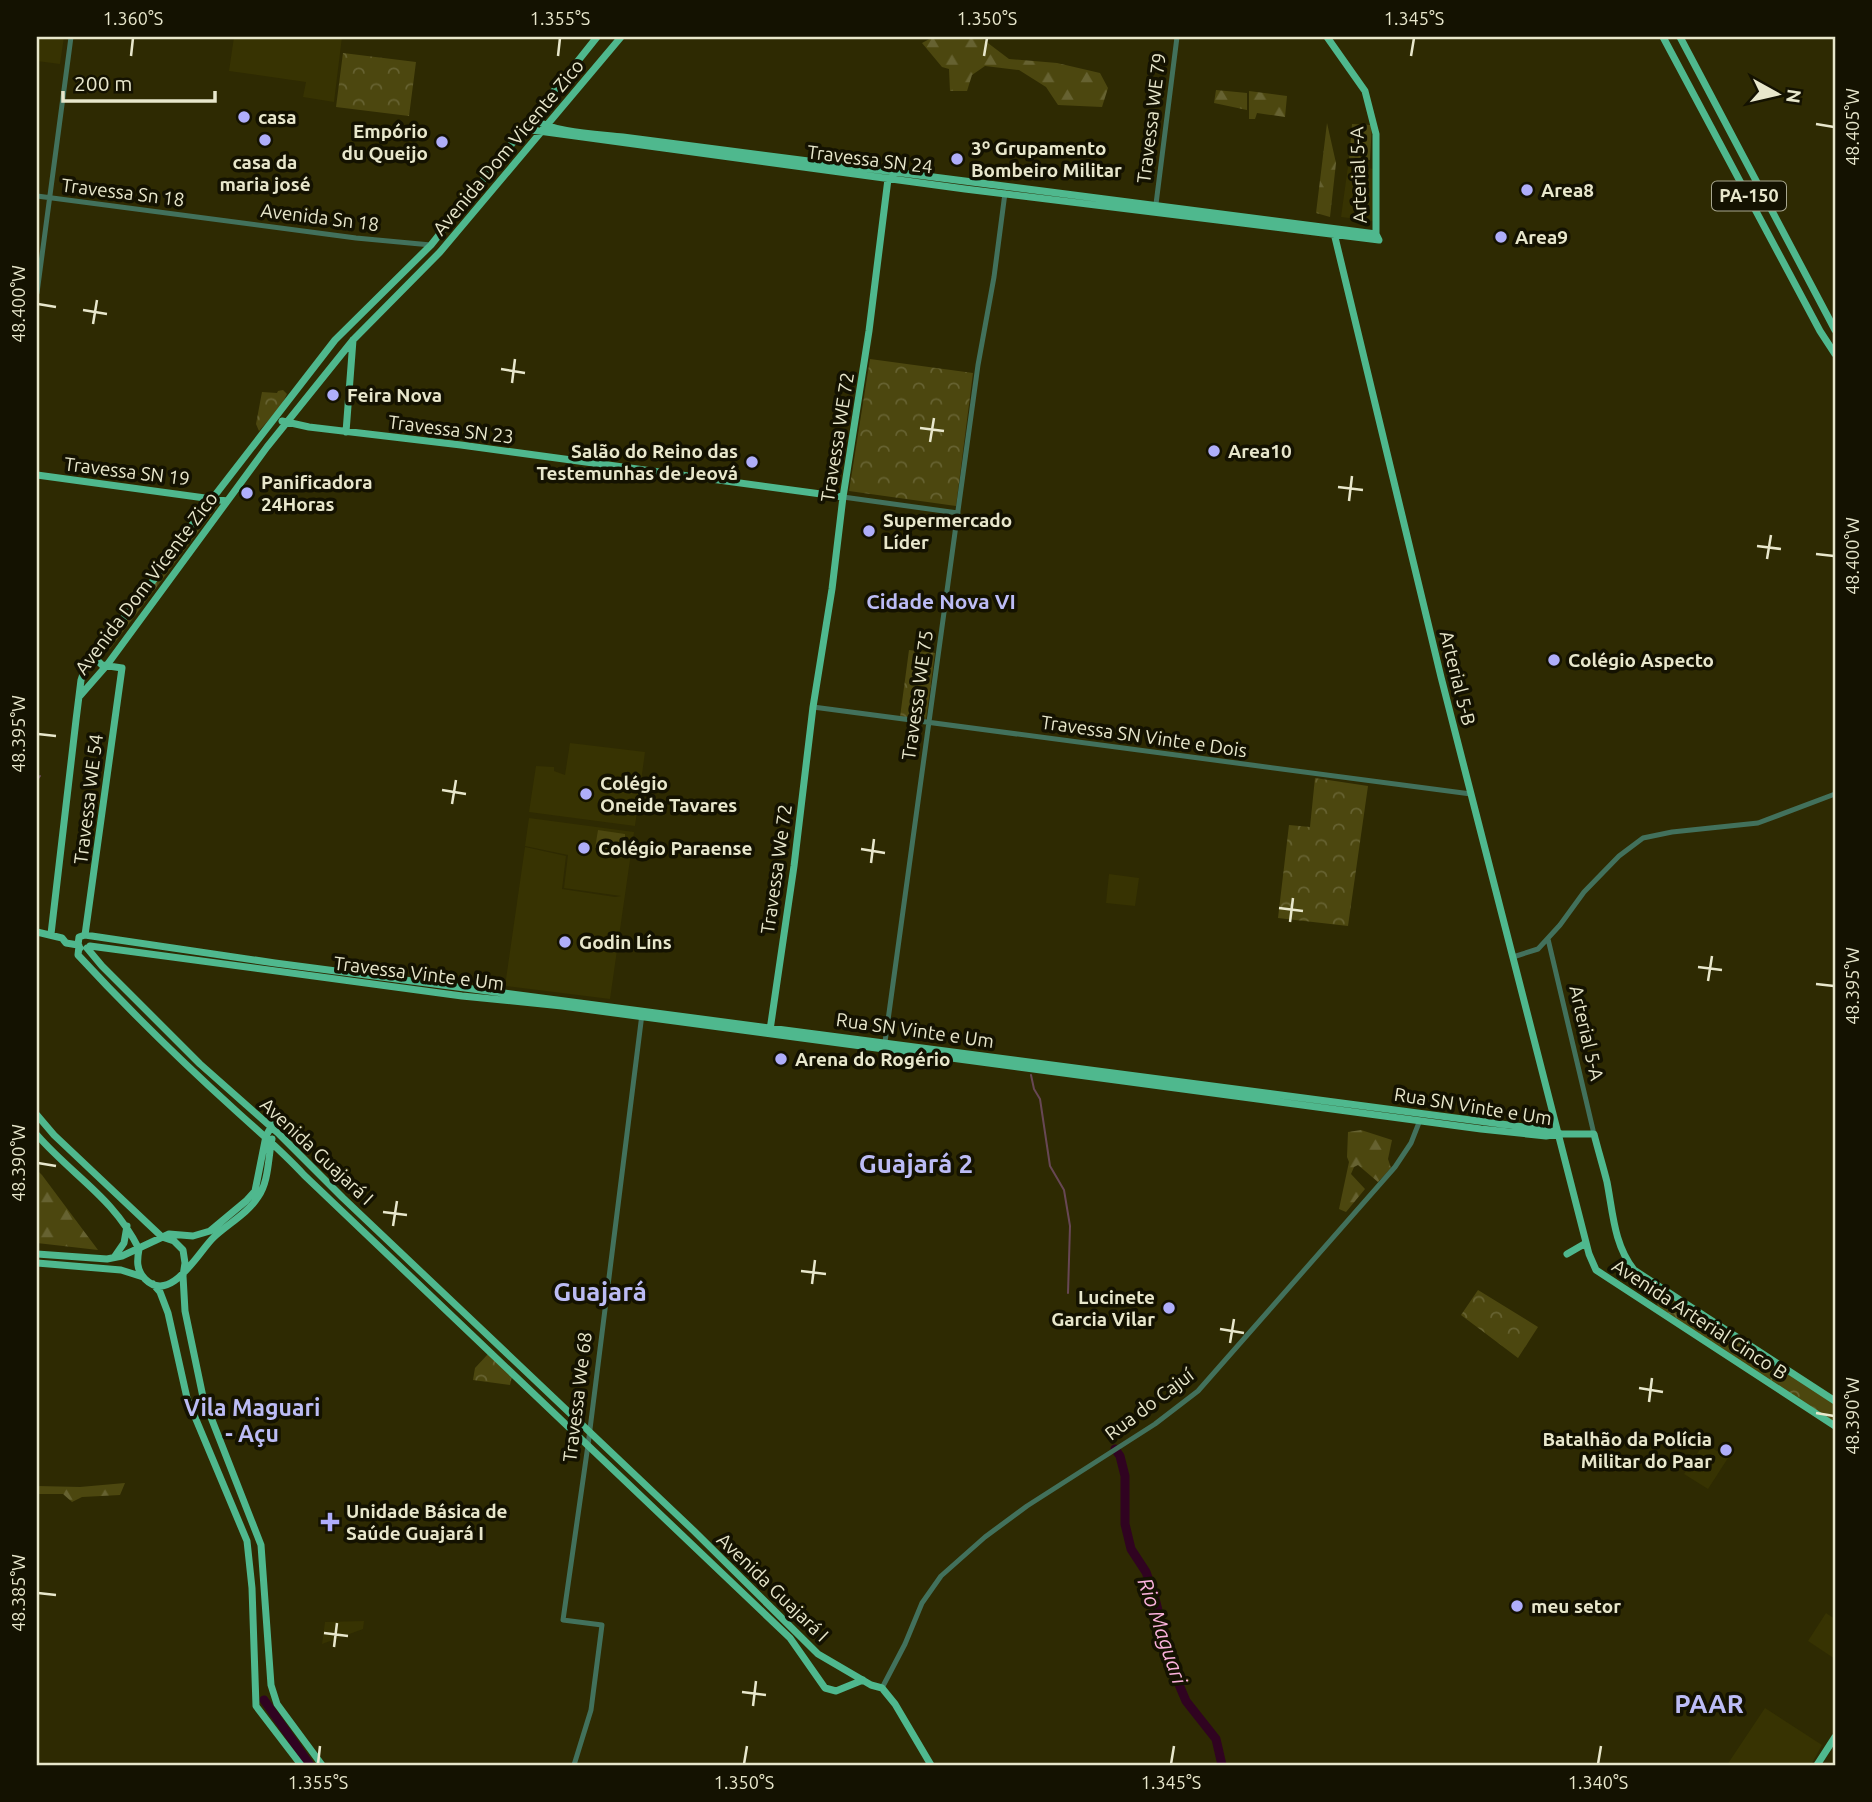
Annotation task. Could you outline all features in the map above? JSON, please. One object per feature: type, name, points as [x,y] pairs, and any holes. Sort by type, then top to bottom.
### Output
[{"type":"main road","name":"Avenida Dom Vicente Zico","points":[[79,698],[82,676],[93,656],[339,335],[431,245],[597,37]]},
{"type":"main road","name":"Avenida Dom Vicente Zico","points":[[79,698],[107,665],[227,501],[353,340],[440,252],[621,37]]},
{"type":"main road","name":"Arterial 5-A","points":[[1327,37],[1365,91],[1376,146],[1377,237]]},
{"type":"main road","name":"PA-150","points":[[1663,37],[1820,331],[1835,354]]},
{"type":"main road","name":"PA-150","points":[[1680,37],[1835,330]]},
{"type":"main road","points":[[554,90],[557,103],[566,103]]},
{"type":"main road","name":"Travessa SN 24","points":[[532,118],[546,125],[596,134],[1377,237]]},
{"type":"main road","name":"Travessa SN 24","points":[[523,129],[888,174]]},
{"type":"main road","name":"Travessa WE 72","points":[[813,707],[867,344],[888,174]]},
{"type":"main road","name":"Travessa SN 24","points":[[1005,190],[1156,204],[1333,232]]},
{"type":"main road","name":"Arterial 5-B","points":[[1333,232],[1471,794],[1559,1134]]},
{"type":"main road","points":[[346,432],[353,340]]},
{"type":"main road","points":[[276,416],[286,424]]},
{"type":"main road","name":"Travessa SN 23","points":[[286,424],[843,496]]},
{"type":"main road","name":"Travessa SN 19","points":[[37,475],[213,498]]},
{"type":"main road","points":[[213,498],[227,501]]},
{"type":"main road","points":[[93,656],[99,664],[107,665]]},
{"type":"main road","name":"Travessa WE 54","points":[[82,940],[122,667],[107,665]]},
{"type":"main road","points":[[51,934],[79,698]]},
{"type":"main road","name":"Travessa We 72","points":[[769,1030],[794,866],[813,707]]},
{"type":"main road","points":[[37,932],[51,934],[66,943],[82,940],[92,941],[89,947],[82,940]]},
{"type":"main road","name":"Travessa Vinte e Um","points":[[82,940],[743,1027]]},
{"type":"main road","name":"Avenida Guajará I","points":[[82,940],[78,955],[97,976],[790,1638],[825,1688],[836,1691],[863,1681]]},
{"type":"main road","name":"Travessa Vinte e Um","points":[[89,947],[622,1012]]},
{"type":"main road","name":"Avenida Guajará I","points":[[89,947],[90,954],[159,1024],[274,1126],[818,1654],[863,1681]]},
{"type":"main road","name":"Rua SN Vinte e Um","points":[[743,1027],[885,1042],[1096,1074]]},
{"type":"main road","name":"Rua SN Vinte e Um","points":[[769,1030],[1473,1124]]},
{"type":"main road","name":"Rua SN Vinte e Um","points":[[1322,1104],[1420,1120],[1594,1135]]},
{"type":"main road","points":[[37,1115],[54,1135],[160,1238],[174,1241],[183,1250],[185,1263],[180,1278],[203,1397],[261,1545],[271,1685],[277,1704],[322,1765]]},
{"type":"main road","points":[[37,1254],[114,1258],[169,1234],[202,1234],[216,1227],[255,1191],[274,1126]]},
{"type":"main road","name":"Avenida Arterial Cinco B","points":[[1559,1134],[1586,1243],[1596,1269],[1835,1426]]},
{"type":"main road","points":[[37,1135],[77,1172],[127,1225],[141,1248],[137,1265],[143,1278]]},
{"type":"main road","points":[[1594,1135],[1618,1243],[1634,1270],[1835,1401]]},
{"type":"main road","points":[[157,1285],[180,1278],[209,1242],[251,1205],[262,1191],[269,1138]]},
{"type":"main road","points":[[114,1258],[124,1243],[127,1225]]},
{"type":"main road","points":[[1567,1254],[1586,1243]]},
{"type":"main road","points":[[37,1263],[121,1269],[157,1285],[168,1313],[187,1398],[247,1541],[252,1588],[256,1706],[301,1765]]},
{"type":"main road","points":[[863,1681],[882,1688],[895,1704],[931,1765]]},
{"type":"main road","points":[[1817,1765],[1835,1737]]},
{"type":"street","points":[[37,293],[71,37]]},
{"type":"street","name":"Travessa WE 79","points":[[1156,204],[1177,37]]},
{"type":"street","name":"Travessa WE 75","points":[[885,1042],[979,359],[994,277],[1005,190]]},
{"type":"street","name":"Travessa Sn 18","points":[[37,196],[206,218]]},
{"type":"street","name":"Avenida Sn 18","points":[[206,218],[431,245]]},
{"type":"street","name":"Travessa SN 23","points":[[843,496],[958,513]]},
{"type":"street","name":"Travessa SN Vinte e Dois","points":[[813,707],[1471,794]]},
{"type":"street","points":[[1513,957],[1538,949],[1584,892],[1619,856],[1643,838],[1672,832],[1758,823],[1835,794]]},
{"type":"street","name":"Arterial 5-A","points":[[1548,939],[1594,1135]]},
{"type":"street","name":"Travessa We 68","points":[[574,1765],[592,1710],[602,1625],[563,1620],[590,1433],[642,1015]]},
{"type":"street","name":"Rua do Cajuí","points":[[882,1688],[925,1596],[941,1576],[985,1537],[1027,1506],[1155,1424],[1198,1391],[1395,1167],[1411,1143],[1420,1120]]},
{"type":"shaded area","points":[[37,37],[64,37],[60,64],[37,61]]},
{"type":"shaded area","points":[[234,37],[342,37],[334,102],[303,97],[306,82],[229,71]]},
{"type":"shaded area","points":[[1348,166],[1376,169],[1373,221],[1341,217]]},
{"type":"shaded area","name":"Colégio Oneide Tavares","points":[[570,743],[645,752],[635,826],[529,812],[536,766],[554,767],[554,771],[565,775]]},
{"type":"shaded area","name":"Godin Líns","points":[[529,818],[634,832],[610,999],[505,986],[525,847],[566,856],[562,889],[621,896],[564,888],[568,855],[525,846]]},
{"type":"shaded area","points":[[1109,874],[1139,878],[1135,906],[1106,903]]},
{"type":"shaded area","points":[[1704,1443],[1728,1458],[1708,1489],[1684,1474]]},
{"type":"shaded area","points":[[1826,1613],[1835,1619],[1835,1659],[1808,1641]]},
{"type":"shaded area","points":[[364,1621],[363,1629],[322,1644],[325,1622]]},
{"type":"shaded area","points":[[1765,1708],[1822,1745],[1811,1765],[1727,1765]]},
{"type":"green space","points":[[933,37],[980,37],[1009,59],[1057,63],[1100,73],[1108,88],[1102,107],[1058,105],[1046,87],[1019,70],[985,66],[972,75],[967,91],[950,91],[949,69],[942,67],[922,43]]},
{"type":"green space","points":[[343,53],[416,62],[409,116],[336,107]]},
{"type":"green space","points":[[1216,90],[1247,93],[1247,110],[1214,103]]},
{"type":"green space","points":[[1249,91],[1287,96],[1285,117],[1257,113],[1255,119],[1249,119]]},
{"type":"green space","points":[[1327,123],[1336,163],[1330,217],[1316,213]]},
{"type":"green space","points":[[1352,124],[1372,125],[1370,160],[1349,159]]},
{"type":"green space","points":[[870,359],[973,373],[956,506],[849,491]]},
{"type":"green space","points":[[283,390],[287,394],[281,406],[259,431],[256,424],[262,392]]},
{"type":"green space","points":[[218,501],[219,504],[110,649],[107,646]]},
{"type":"green space","points":[[909,650],[935,653],[926,720],[900,717]]},
{"type":"green space","points":[[1315,778],[1368,786],[1348,926],[1278,918],[1289,825],[1310,827]]},
{"type":"green space","points":[[598,830],[625,834],[626,854],[595,848]]},
{"type":"green space","points":[[1361,1130],[1392,1140],[1388,1159],[1391,1168],[1378,1182],[1358,1165],[1354,1167],[1351,1174],[1365,1189],[1346,1212],[1339,1209],[1349,1162],[1348,1132]]},
{"type":"green space","points":[[37,1170],[42,1175],[98,1250],[37,1243]]},
{"type":"green space","points":[[1478,1290],[1538,1327],[1518,1358],[1461,1315]]},
{"type":"green space","points":[[1669,1293],[1835,1401],[1835,1426],[1657,1309],[1658,1298]]},
{"type":"green space","points":[[488,1354],[512,1376],[510,1385],[473,1380],[475,1368]]},
{"type":"green space","points":[[125,1483],[120,1495],[82,1497],[72,1502],[63,1494],[37,1494],[37,1486],[80,1487]]},
{"type":"waterway","points":[[37,780],[40,776]]},
{"type":"waterway","points":[[1031,1075],[1034,1089],[1040,1099],[1050,1166],[1064,1190],[1070,1226],[1068,1293]]},
{"type":"waterway","name":"Rio Maguari","points":[[1115,1449],[1120,1456],[1125,1476],[1125,1524],[1131,1549],[1146,1572],[1154,1594],[1172,1668],[1186,1701],[1216,1739],[1222,1765]]},
{"type":"waterway","name":"Rio Maguari","points":[[264,1700],[310,1765]]},
{"type":"place","name":"casa","points":[[244,117]]},
{"type":"place","name":"casa da maria josé","points":[[265,140]]},
{"type":"place","name":"Empório du Queijo","points":[[442,142]]},
{"type":"place","name":"3º Grupamento Bombeiro Militar","points":[[957,159]]},
{"type":"place","name":"Area8","points":[[1527,190]]},
{"type":"place","name":"Area9","points":[[1501,237]]},
{"type":"place","name":"Feira Nova","points":[[333,395]]},
{"type":"place","name":"Area10","points":[[1214,451]]},
{"type":"place","name":"Salão do Reino das Testemunhas de Jeová","points":[[752,462]]},
{"type":"place","name":"Panificadora 24Horas","points":[[247,493]]},
{"type":"place","name":"Supermercado Líder","points":[[869,531]]},
{"type":"place","name":"Colégio Aspecto","points":[[1554,660]]},
{"type":"place","name":"Colégio Oneide Tavares","points":[[586,794]]},
{"type":"place","name":"Colégio Paraense","points":[[584,848]]},
{"type":"place","name":"Godin Líns","points":[[565,942]]},
{"type":"place","name":"Arena do Rogério","points":[[781,1059]]},
{"type":"place","name":"Lucinete Garcia Vilar","points":[[1169,1308]]},
{"type":"place","name":"Batalhão da Polícia Militar do Paar","points":[[1726,1450]]},
{"type":"place","name":"Unidade Básica de Saúde Guajará I","points":[[330,1522]]},
{"type":"place","name":"meu setor","points":[[1517,1606]]},
{"type":"district","name":"Cidade Nova VI","points":[[941,602]]},
{"type":"district","name":"Guajará 2","points":[[916,1164]]},
{"type":"district","name":"Guajará","points":[[600,1292]]},
{"type":"district","name":"Vila Maguari - Açu","points":[[252,1421]]},
{"type":"district","name":"PAAR","points":[[1709,1704]]}]
